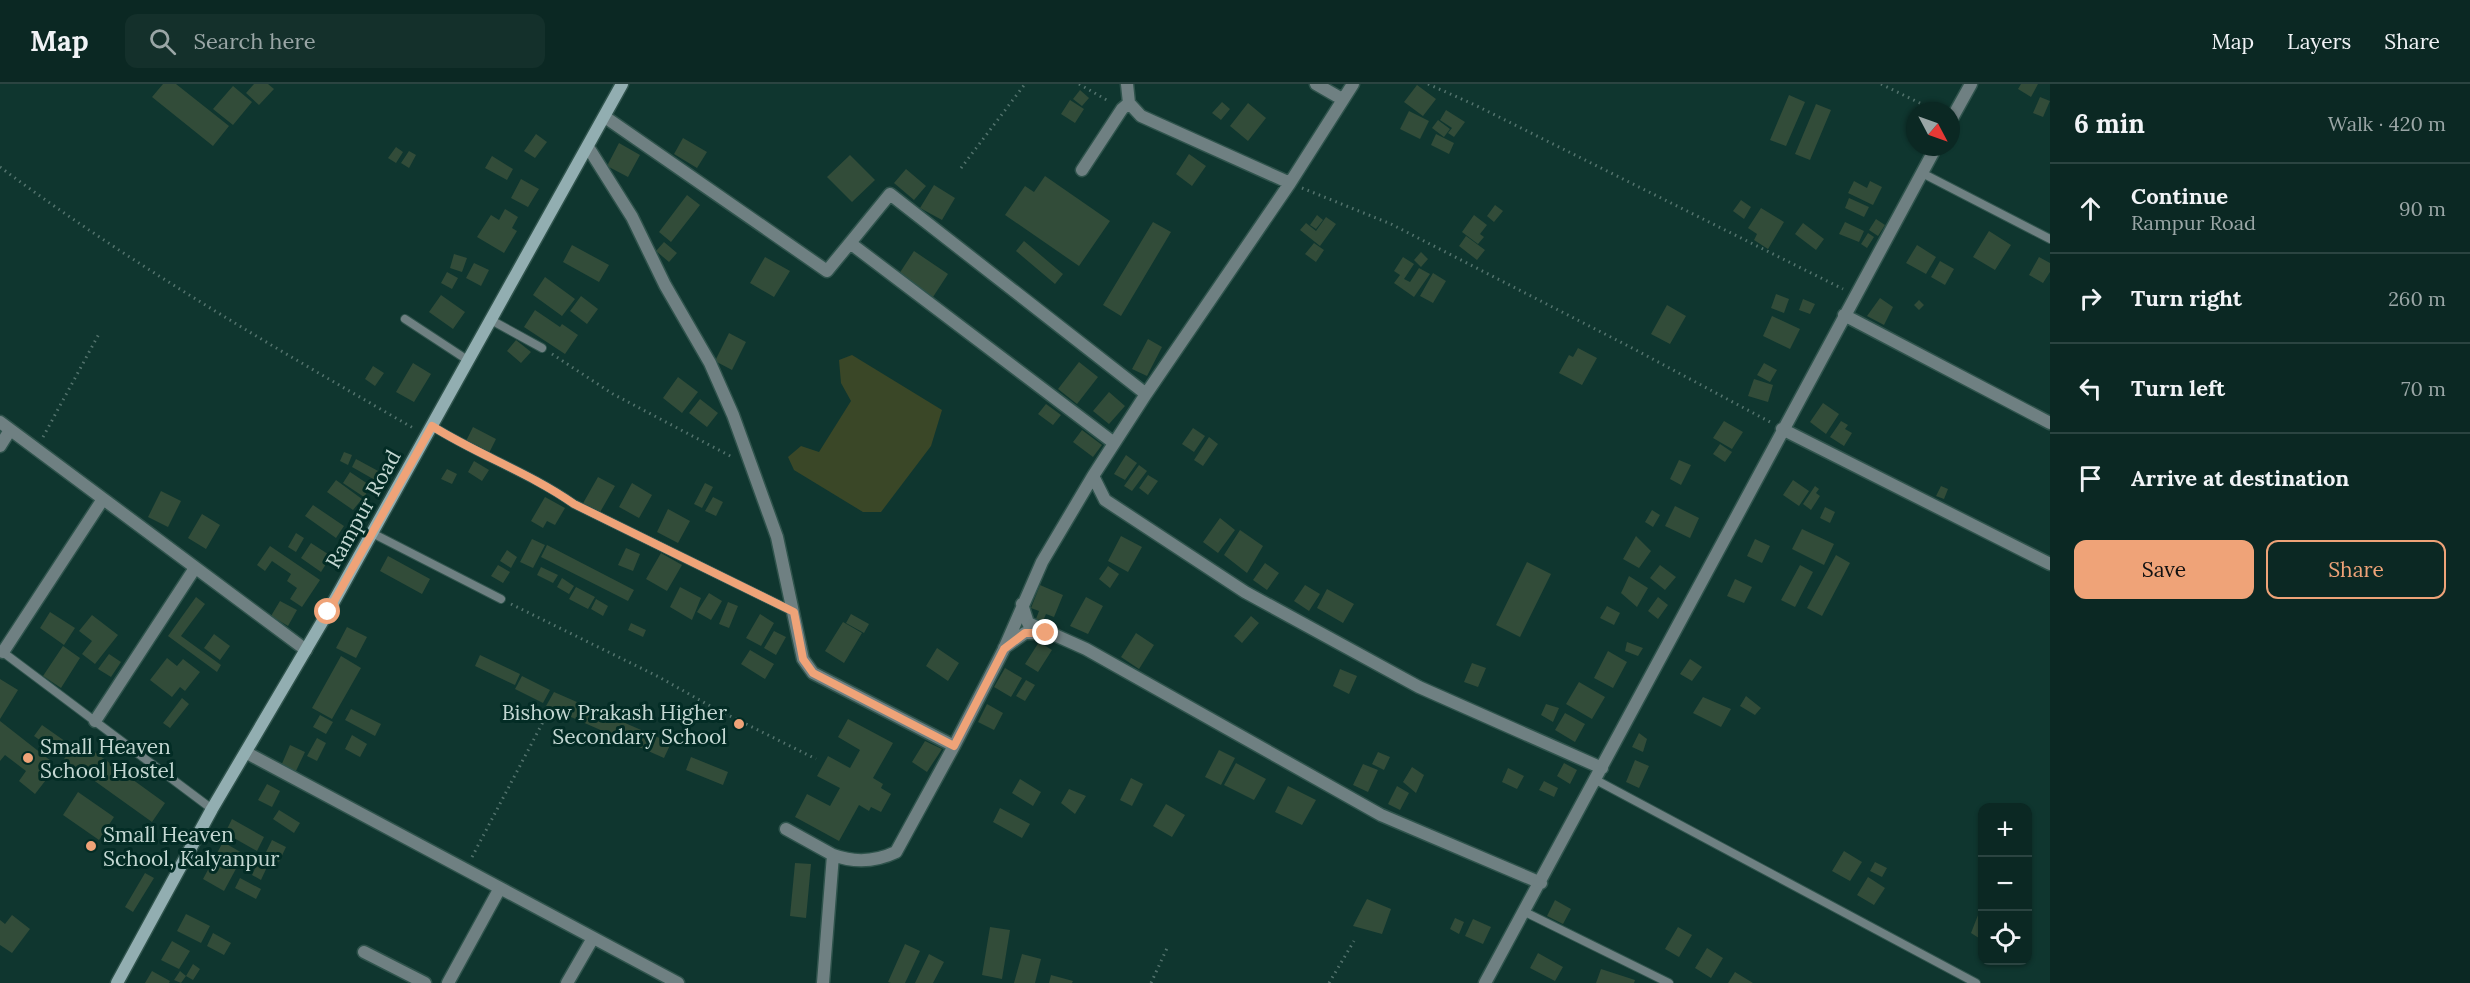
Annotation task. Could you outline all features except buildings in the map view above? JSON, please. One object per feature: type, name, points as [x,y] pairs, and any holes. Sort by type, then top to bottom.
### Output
[{"type":"main road","name":"Rampur Road","points":[[117,983],[212,809],[247,753],[430,431],[622,84]]},
{"type":"street","points":[[1082,170],[1125,106],[1127,84]]},
{"type":"street","points":[[1317,84],[1342,99]]},
{"type":"street","points":[[786,829],[848,861],[879,860],[896,852],[1004,649],[1042,562],[1093,476],[1290,183],[1353,84]]},
{"type":"street","points":[[1960,104],[1971,84]]},
{"type":"street","points":[[1125,106],[1141,116],[1290,183]]},
{"type":"street","points":[[605,117],[827,271],[891,194],[1146,394]]},
{"type":"street","points":[[588,147],[632,217],[665,285],[710,363],[733,415],[777,537],[803,659],[813,673],[954,746]]},
{"type":"street","points":[[1485,983],[1931,156]]},
{"type":"street","points":[[850,243],[1114,443]]},
{"type":"street","points":[[1844,315],[2050,423]]},
{"type":"street","points":[[0,446],[5,426],[306,650]]},
{"type":"street","points":[[1782,429],[2050,564]]},
{"type":"street","points":[[1093,476],[1105,500],[1245,592],[1419,687],[1602,768]]},
{"type":"street","points":[[2,651],[103,499]]},
{"type":"street","points":[[95,721],[195,568]]},
{"type":"street","points":[[1022,604],[1028,623],[1086,650],[1381,815],[1540,884]]},
{"type":"street","points":[[1004,649],[1025,633],[1046,633]]},
{"type":"street","points":[[247,753],[678,983]]},
{"type":"street","points":[[823,983],[833,855]]},
{"type":"street","points":[[448,983],[500,888]]},
{"type":"street","points":[[567,983],[593,938]]},
{"type":"street","points":[[364,952],[425,983]]},
{"type":"lane","points":[[1922,173],[2050,239]]},
{"type":"lane","points":[[405,319],[469,361]]},
{"type":"lane","points":[[491,321],[542,348]]},
{"type":"lane","points":[[430,431],[551,488],[574,504],[794,612]]},
{"type":"lane","points":[[372,533],[501,599]]},
{"type":"lane","points":[[2,651],[212,809]]},
{"type":"lane","points":[[1596,780],[1976,983]]},
{"type":"lane","points":[[1525,912],[1669,983]]},
{"type":"path","points":[[961,168],[1025,84]]},
{"type":"path","points":[[1079,84],[1125,106]]},
{"type":"path","points":[[1428,84],[1475,105],[1855,296]]},
{"type":"path","points":[[1881,84],[1918,102]]},
{"type":"path","points":[[0,167],[64,215],[174,288],[430,431]]},
{"type":"path","points":[[1290,183],[1391,224],[1782,429]]},
{"type":"path","points":[[37,450],[100,332]]},
{"type":"path","points":[[542,348],[612,394],[751,467]]},
{"type":"path","points":[[501,599],[660,677],[712,707],[816,759]]},
{"type":"path","points":[[466,870],[544,720]]},
{"type":"path","points":[[1329,983],[1354,941]]},
{"type":"path","points":[[1151,983],[1168,946]]},
{"type":"green space","points":[[852,355],[942,410],[931,446],[881,512],[863,512],[794,470],[788,457],[801,446],[819,452],[851,401],[841,383],[839,360]]},
{"type":"place","name":"Bishow Prakash Higher Secondary School","points":[[739,724]]},
{"type":"place","name":"Small Heaven School Hostel","points":[[28,758]]},
{"type":"place","name":"Small Heaven School, Kalyanpur","points":[[91,846]]},
{"type":"route","points":[[328,612],[432,426],[455,441],[551,488],[574,504],[794,612],[803,659],[813,673],[954,746],[1004,649],[1025,633],[1046,633]]}]
